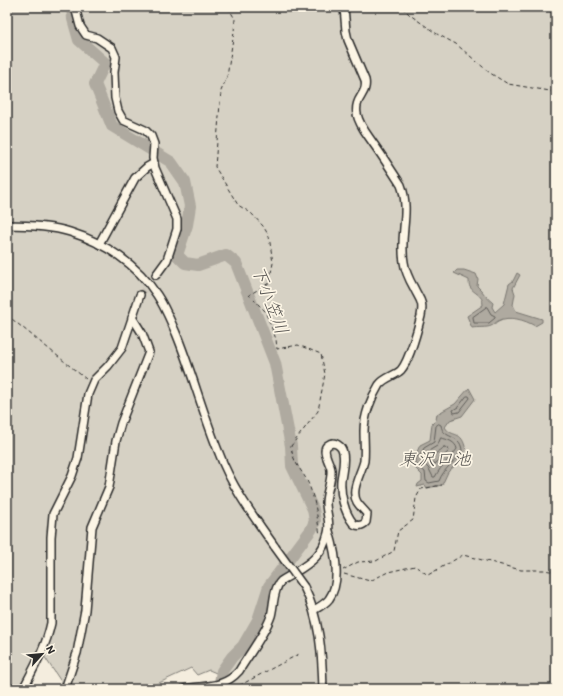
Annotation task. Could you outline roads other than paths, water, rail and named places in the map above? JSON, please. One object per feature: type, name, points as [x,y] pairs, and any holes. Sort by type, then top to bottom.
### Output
[{"type":"street","points":[[75,7],[80,26],[86,34],[97,38],[112,48],[116,57],[114,72],[115,98],[118,111],[123,120],[145,130],[151,136],[154,144],[154,163],[177,219],[177,229],[167,260],[156,275]]},
{"type":"street","points":[[184,689],[214,686],[226,682],[233,677],[239,671],[266,627],[277,588],[281,581],[306,566],[318,556],[326,539],[329,526],[326,503],[331,471],[325,452],[325,447],[328,445],[336,443],[342,449],[344,460],[341,482],[344,503],[350,519],[355,525],[363,525],[368,519],[367,514],[357,503],[355,494],[364,456],[365,422],[379,386],[384,380],[400,371],[408,358],[421,315],[422,305],[420,298],[414,289],[406,270],[404,259],[405,194],[401,185],[362,125],[357,114],[357,104],[360,96],[365,91],[366,86],[365,80],[348,40],[344,7]]},
{"type":"street","points":[[99,244],[135,178],[154,163]]},
{"type":"street","points":[[7,225],[40,227],[69,232],[99,244],[129,263],[142,276],[157,295],[167,312],[185,354],[218,453],[230,479],[244,502],[304,587],[311,601],[320,640],[323,689]]},
{"type":"street","points":[[24,689],[43,651],[51,623],[51,537],[53,514],[75,468],[78,458],[88,394],[94,380],[108,366],[122,348],[140,295]]},
{"type":"street","points":[[65,689],[77,653],[85,610],[92,527],[108,487],[116,441],[121,424],[149,352],[142,333],[132,317]]},
{"type":"street","points":[[314,610],[329,599],[335,584],[335,564],[332,542],[328,531]]},
{"type":"water","points":[[457,270],[464,270],[476,274],[478,279],[477,286],[493,303],[492,307],[495,312],[504,304],[509,284],[513,281],[517,273],[520,275],[513,288],[515,294],[513,305],[516,311],[542,319],[542,322],[535,326],[522,320],[507,318],[498,321],[489,327],[472,328],[467,316],[483,305],[483,301],[480,296],[470,287],[469,280],[454,273]]},
{"type":"water","name":"東沢口池","points":[[469,388],[475,399],[462,416],[450,420],[445,427],[448,431],[462,439],[466,451],[460,461],[448,472],[442,485],[427,488],[425,485],[417,487],[422,481],[422,475],[412,465],[412,454],[417,452],[420,445],[430,440],[432,424],[436,420],[437,414],[455,404]]},
{"type":"waterway","name":"下小笠川","points":[[72,7],[73,19],[79,40],[105,63],[95,84],[112,126],[171,162],[185,182],[190,206],[187,225],[177,255],[185,263],[198,265],[226,255],[236,263],[275,363],[291,446],[292,466],[313,509],[315,521],[311,530],[269,586],[258,620],[243,646],[232,657],[222,671],[219,689]]},
{"type":"tunnel","points":[[140,295],[156,275]]}]
